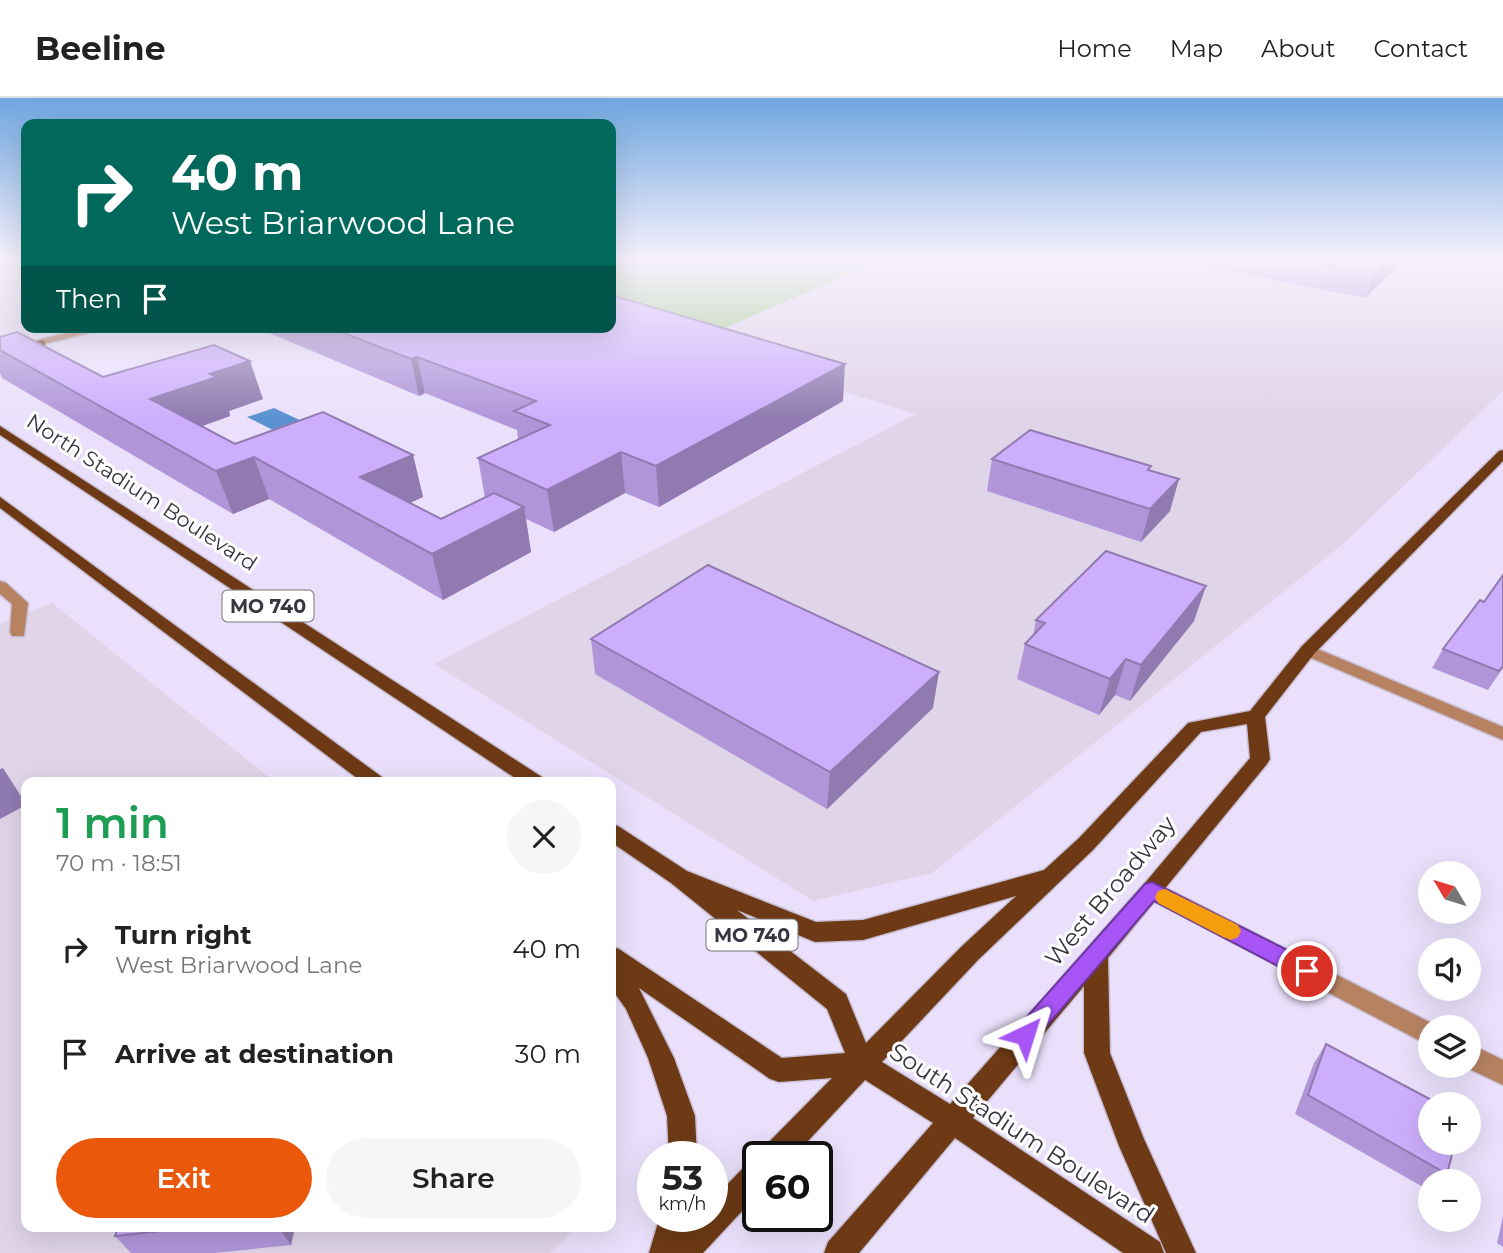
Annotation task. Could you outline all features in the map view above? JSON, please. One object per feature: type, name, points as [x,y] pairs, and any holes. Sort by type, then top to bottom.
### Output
[{"type":"main road","points":[[0,358],[41,343]]},
{"type":"main road","name":"North Stadium Boulevard","points":[[0,430],[528,777]]},
{"type":"main road","points":[[1256,716],[1308,650],[1503,454]]},
{"type":"main road","points":[[0,501],[368,777]]},
{"type":"main road","name":"West Broadway","points":[[789,1141],[970,953],[1086,844],[1195,727],[1256,716],[1260,759],[1152,890],[839,1253]]},
{"type":"main road","name":"MO 740","points":[[616,835],[679,877],[837,1002],[862,1064]]},
{"type":"main road","points":[[679,877],[815,932],[863,930],[888,925],[1051,877]]},
{"type":"main road","points":[[1096,955],[1097,1053],[1133,1146],[1181,1253]]},
{"type":"main road","points":[[616,959],[779,1070],[862,1064]]},
{"type":"main road","points":[[616,977],[635,1002],[661,1058],[681,1116],[682,1141]]},
{"type":"main road","name":"South Stadium Boulevard","points":[[862,1064],[952,1120],[1149,1253]]},
{"type":"main road","points":[[682,1253],[742,1190]]},
{"type":"main road","points":[[664,1253],[670,1232]]},
{"type":"street","points":[[0,352],[82,333]]},
{"type":"street","points":[[0,586],[20,603],[18,632]]},
{"type":"street","points":[[1308,650],[1503,734]]},
{"type":"street","points":[[1152,890],[1418,1029]]},
{"type":"street","points":[[1481,1062],[1503,1073]]},
{"type":"shaded area","points":[[0,313],[21,313],[21,333],[36,333],[0,341]]},
{"type":"shaded area","points":[[616,313],[1503,313],[1503,391],[1343,544],[932,873],[813,901],[434,664],[916,414],[616,322]]},
{"type":"shaded area","points":[[52,603],[269,777],[21,777],[21,1232],[571,1232],[550,1253],[0,1253],[0,624]]},
{"type":"green space","points":[[616,313],[760,313],[690,343],[616,321]]},
{"type":"water","points":[[274,408],[306,423],[279,433],[247,417]]},
{"type":"building","points":[[616,313],[672,313],[845,364],[656,466],[621,452],[547,490],[478,458],[550,425],[514,411],[536,401],[417,357],[411,359],[344,333],[616,333]]},
{"type":"building","points":[[17,332],[103,377],[214,345],[250,361],[210,374],[217,377],[150,399],[235,444],[323,412],[413,455],[360,477],[441,519],[494,493],[524,507],[432,554],[254,457],[216,471],[0,350],[0,337]]},
{"type":"building","points":[[1030,430],[1151,466],[1148,470],[1179,479],[1150,509],[992,459]]},
{"type":"building","points":[[1106,551],[1206,586],[1141,665],[1126,659],[1110,679],[1025,644],[1045,623],[1036,620]]},
{"type":"building","points":[[708,565],[939,672],[830,772],[591,639]]},
{"type":"building","points":[[1503,575],[1503,666],[1499,671],[1443,649],[1480,600],[1484,602]]},
{"type":"building","points":[[1326,1044],[1418,1093],[1418,1155],[1452,1155],[1448,1169],[1438,1169],[1308,1095]]},
{"type":"building","points":[[116,1232],[152,1232],[115,1236]]},
{"type":"slow traffic","points":[[1165,897],[1231,931]]},
{"type":"route","points":[[1025,1035],[1152,890],[1307,971]]}]
